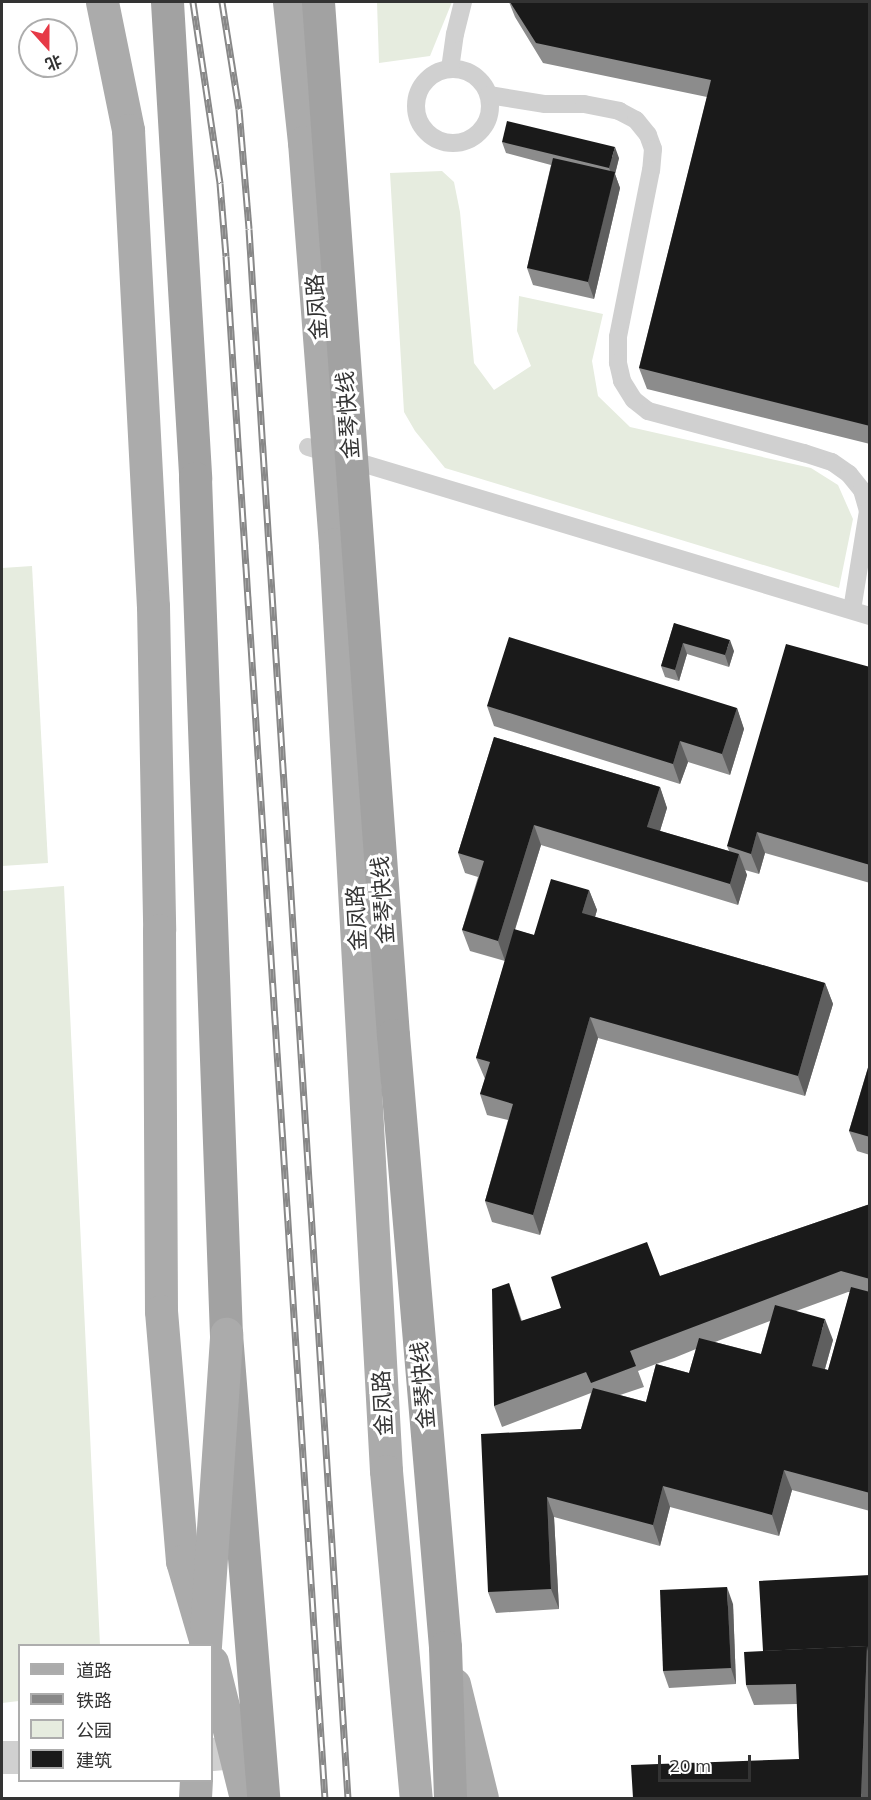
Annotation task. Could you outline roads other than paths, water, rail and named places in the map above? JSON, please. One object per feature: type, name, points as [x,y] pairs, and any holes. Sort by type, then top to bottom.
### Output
[{"type":"highway","points":[[167,2],[195,478],[226,1334],[263,1798]]},
{"type":"highway","name":"金琴快线","points":[[318,2],[394,1047],[445,1647],[450,1798]]},
{"type":"main road","points":[[102,2],[128,130],[153,606],[160,942],[161,1311],[182,1561],[205,1644]]},
{"type":"main road","name":"金凤路","points":[[288,2],[304,142],[318,450],[364,1037],[386,1471],[416,1798]]},
{"type":"main road","points":[[206,1644],[226,1334]]},
{"type":"main road","points":[[445,1647],[482,1798]]},
{"type":"main road","points":[[213,1670],[223,1753],[246,1798]]},
{"type":"main road","points":[[195,1798],[196,1782]]},
{"type":"street","points":[[2,1757],[18,1757]]},
{"type":"lane","points":[[450,69],[463,2]]},
{"type":"lane","points":[[450,69],[463,70],[474,75],[489,95],[488,120],[480,131],[469,139],[456,143],[443,142],[430,136],[421,126],[416,114],[416,101],[420,89],[428,78],[450,69]]},
{"type":"lane","points":[[489,95],[545,104],[584,104],[619,111],[636,120],[648,135],[653,149],[651,170],[618,336],[618,363],[622,381],[634,400],[655,414],[804,453],[832,462],[849,474],[862,490],[868,511],[852,610]]},
{"type":"lane","points":[[318,450],[870,615]]},
{"type":"railway","points":[[193,2],[220,183],[226,256],[325,1798]]},
{"type":"railway","points":[[222,2],[239,109],[249,229],[348,1798]]}]
